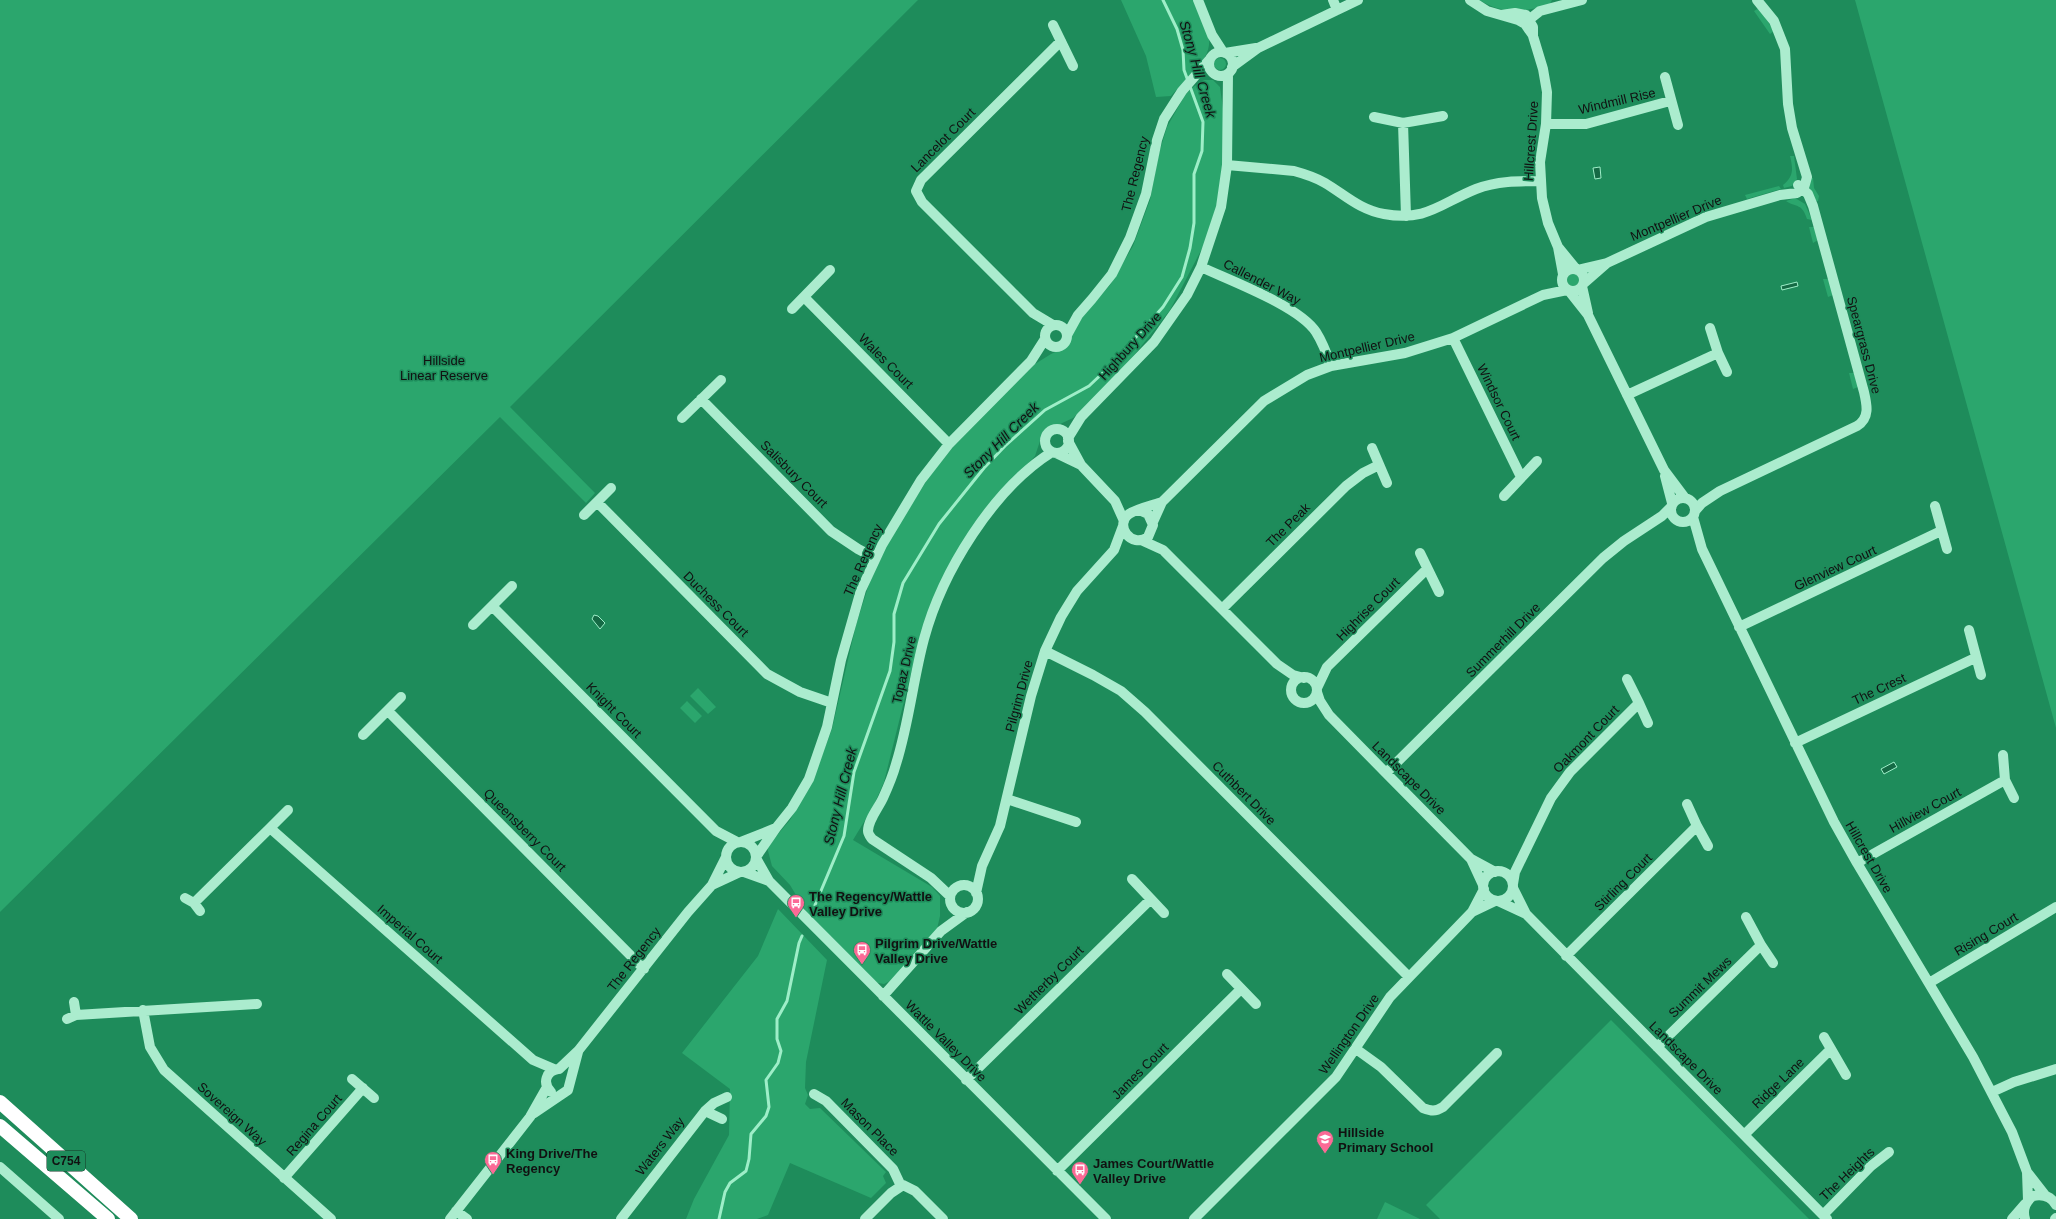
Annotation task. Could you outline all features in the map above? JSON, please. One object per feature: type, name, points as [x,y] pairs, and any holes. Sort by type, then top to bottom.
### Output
[{"type":"highway","name":"C754","points":[[0,1102],[131,1219]]},
{"type":"highway","name":"C754","points":[[0,1126],[108,1219]]},
{"type":"street","points":[[1198,0],[1212,35],[1224,53],[1232,60],[1230,70]]},
{"type":"street","points":[[1333,0],[1337,10]]},
{"type":"street","points":[[1193,80],[1215,75],[1222,76],[1258,48],[1358,0]]},
{"type":"street","points":[[1470,0],[1487,11],[1518,20],[1529,21],[1540,11],[1582,0]]},
{"type":"street","points":[[1757,0],[1774,21],[1785,49],[1788,104],[1799,155],[1801,177],[1800,188]]},
{"type":"street","name":"Hillcrest Drive","points":[[1529,21],[1545,82],[1546,124],[1540,162],[1540,181],[1544,211],[1558,247],[1563,276]]},
{"type":"street","points":[[1053,25],[1073,66]]},
{"type":"street","points":[[1212,35],[1208,66],[1215,75]]},
{"type":"street","name":"Lancelot Court","points":[[1055,325],[1033,313],[922,202],[916,191],[921,180],[1061,41]]},
{"type":"street","points":[[1210,58],[1216,53],[1258,48]]},
{"type":"street","name":"The Regency","points":[[1067,334],[1078,315],[1112,274],[1130,238],[1146,194],[1157,140],[1164,119],[1174,102],[1210,58]]},
{"type":"street","name":"Highbury Drive","points":[[1081,417],[1154,342],[1187,296],[1201,267],[1221,207],[1227,165],[1226,101],[1230,70]]},
{"type":"street","name":"Highbury Drive","points":[[1215,75],[1226,101]]},
{"type":"street","name":"Windmill Rise","points":[[1665,77],[1670,101],[1678,125]]},
{"type":"street","name":"Windmill Rise","points":[[1546,124],[1586,124],[1670,101]]},
{"type":"street","points":[[1374,117],[1403,123],[1443,116]]},
{"type":"street","points":[[1403,123],[1406,216]]},
{"type":"street","points":[[1227,165],[1294,171],[1324,182],[1349,200],[1370,211],[1406,216],[1426,213],[1437,209],[1467,193],[1486,186],[1509,182],[1540,181]]},
{"type":"street","name":"Montpellier Drive","points":[[1577,270],[1607,264],[1706,217],[1800,188]]},
{"type":"street","name":"Speargrass Drive","points":[[1694,514],[1702,503],[1720,491],[1857,426],[1866,416],[1867,410],[1864,392],[1815,215],[1800,188]]},
{"type":"street","name":"Hillcrest Drive","points":[[1558,247],[1577,270]]},
{"type":"street","name":"Montpellier Drive","points":[[1583,285],[1607,264]]},
{"type":"street","name":"Callender Way","points":[[1201,267],[1290,309],[1315,331],[1331,366]]},
{"type":"street","points":[[792,309],[830,270]]},
{"type":"street","points":[[1588,315],[1582,274],[1577,270],[1569,270],[1563,276],[1562,284],[1588,315],[1664,470],[1687,499],[1694,505],[1694,514],[1687,521],[1679,521],[1672,515],[1664,470]]},
{"type":"street","name":"Montpellier Drive","points":[[1543,295],[1563,276]]},
{"type":"street","points":[[1568,290],[1576,290],[1583,285]]},
{"type":"street","name":"Montpellier Drive","points":[[1153,524],[1162,502],[1264,401],[1306,375],[1331,366],[1405,354],[1453,338],[1543,295],[1568,290]]},
{"type":"street","name":"Wales Court","points":[[804,297],[949,444]]},
{"type":"street","name":"Lancelot Court","points":[[1033,313],[1045,336]]},
{"type":"street","name":"The Regency","points":[[1055,325],[1078,315]]},
{"type":"street","points":[[1055,325],[1064,328],[1067,334],[1063,345],[1056,347],[1049,345],[1045,336],[1048,328],[1055,325]]},
{"type":"street","points":[[1710,328],[1727,372]]},
{"type":"street","name":"The Regency","points":[[756,858],[776,828],[792,808],[809,779],[822,746],[851,623],[861,590],[875,558],[898,515],[921,480],[949,444],[1031,361],[1045,336]]},
{"type":"street","name":"Windsor Court","points":[[1453,338],[1521,477]]},
{"type":"street","name":"The Regency","points":[[1031,361],[1056,347]]},
{"type":"street","points":[[1627,395],[1718,352]]},
{"type":"street","points":[[682,418],[721,380]]},
{"type":"street","name":"Salisbury Court","points":[[702,399],[831,531],[858,549],[875,558]]},
{"type":"street","points":[[1081,417],[1049,432],[1045,442],[1047,448],[1054,453],[1081,465]]},
{"type":"street","points":[[1054,453],[1066,448],[1068,440],[1081,417]]},
{"type":"street","points":[[1056,429],[1064,432],[1081,465],[1115,501],[1137,511],[1148,514],[1163,550]]},
{"type":"street","name":"Topaz Drive","points":[[951,901],[931,878],[872,839],[869,835],[869,826],[884,796],[896,763],[925,638],[940,597],[975,532],[993,508],[1036,462],[1045,442]]},
{"type":"street","points":[[1372,448],[1387,483]]},
{"type":"street","name":"Topaz Drive","points":[[1036,462],[1054,453]]},
{"type":"street","points":[[1504,496],[1536,461]]},
{"type":"street","name":"The Peak","points":[[1222,609],[1346,486],[1363,473],[1379,466]]},
{"type":"street","points":[[584,515],[611,488]]},
{"type":"street","name":"Speargrass Drive","points":[[1687,499],[1720,491]]},
{"type":"street","points":[[1671,505],[1678,498],[1687,499]]},
{"type":"street","points":[[1115,501],[1129,538],[1139,540],[1163,550],[1277,664],[1293,675],[1306,678],[1315,684],[1317,690],[1314,698],[1305,703],[1301,703],[1294,698],[1292,689],[1277,664]]},
{"type":"street","name":"Duchess Court","points":[[597,502],[768,674],[800,692],[832,703]]},
{"type":"street","name":"Montpellier Drive","points":[[1137,511],[1162,502]]},
{"type":"street","name":"Summerhill Drive","points":[[1386,773],[1604,558],[1624,541],[1662,516],[1671,505]]},
{"type":"street","points":[[1935,506],[1947,549]]},
{"type":"street","points":[[1123,524],[1126,516],[1137,511]]},
{"type":"street","name":"Hillcrest Drive","points":[[1694,514],[1702,549],[1795,743],[1857,863],[1930,983],[1992,1092],[2012,1132],[2027,1172],[2027,1202],[2024,1209],[2025,1219]]},
{"type":"street","name":"Hillcrest Drive","points":[[1679,521],[1702,549]]},
{"type":"street","name":"Summerhill Drive","points":[[1642,530],[1679,521]]},
{"type":"street","name":"Pilgrim Drive","points":[[976,893],[982,866],[1000,826],[1030,696],[1045,651],[1061,617],[1077,591],[1114,550],[1123,524]]},
{"type":"street","points":[[1139,540],[1148,537],[1153,524]]},
{"type":"street","name":"Glenview Court","points":[[1739,627],[1941,531]]},
{"type":"street","name":"Pilgrim Drive","points":[[1114,550],[1139,540]]},
{"type":"street","points":[[1420,553],[1439,592]]},
{"type":"street","name":"Highrise Court","points":[[1306,678],[1327,667],[1427,568]]},
{"type":"street","points":[[473,625],[512,586]]},
{"type":"street","name":"Knight Court","points":[[492,606],[716,831],[739,842]]},
{"type":"street","points":[[1969,630],[1975,658],[1981,675]]},
{"type":"street","name":"Cuthbert Drive","points":[[1045,651],[1121,691],[1145,712],[1408,976]]},
{"type":"street","name":"The Crest","points":[[1795,743],[1975,658]]},
{"type":"street","name":"Highrise Court","points":[[1317,690],[1327,667]]},
{"type":"street","points":[[1292,689],[1294,683],[1306,678]]},
{"type":"street","name":"Oakmont Court","points":[[1627,679],[1648,723]]},
{"type":"street","name":"Landscape Drive","points":[[1317,690],[1320,701],[1329,715],[1386,773],[1471,859],[1496,872]]},
{"type":"street","points":[[363,735],[401,697]]},
{"type":"street","name":"Landscape Drive","points":[[1305,703],[1329,715]]},
{"type":"street","name":"Oakmont Court","points":[[1513,886],[1515,872],[1551,798],[1570,772],[1638,703]]},
{"type":"street","name":"Queensberry Court","points":[[388,711],[644,968]]},
{"type":"street","points":[[2003,755],[2005,780],[2014,798]]},
{"type":"street","name":"Hillview Court","points":[[1857,863],[2005,780]]},
{"type":"street","points":[[1007,799],[1076,822]]},
{"type":"street","points":[[1687,804],[1708,846]]},
{"type":"street","points":[[185,898],[197,907],[288,810]]},
{"type":"street","name":"Stirling Court","points":[[1566,956],[1697,826]]},
{"type":"street","name":"Imperial Court","points":[[270,828],[533,1060],[546,1083]]},
{"type":"street","name":"The Regency","points":[[739,842],[776,828]]},
{"type":"street","name":"Knight Court","points":[[716,831],[726,855]]},
{"type":"street","points":[[739,842],[750,844],[756,858],[752,867],[742,872],[728,865],[726,855],[730,847],[739,842]]},
{"type":"street","name":"The Regency","points":[[556,1069],[578,1051],[712,885],[726,855]]},
{"type":"street","name":"Wattle Valley Drive","points":[[756,858],[769,881],[1106,1219]]},
{"type":"street","name":"Landscape Drive","points":[[1471,859],[1484,887]]},
{"type":"street","points":[[1496,872],[1507,875],[1513,886],[1510,896],[1497,901],[1488,897],[1484,887],[1487,877],[1496,872],[1511,868],[1522,860]]},
{"type":"street","name":"Pilgrim Drive","points":[[961,886],[982,866]]},
{"type":"street","name":"The Regency","points":[[712,885],[742,872]]},
{"type":"street","name":"Wattle Valley Drive","points":[[742,872],[769,881]]},
{"type":"street","name":"Topaz Drive","points":[[931,878],[961,886]]},
{"type":"street","points":[[1132,879],[1164,913]]},
{"type":"street","points":[[883,996],[941,931],[976,904],[976,893],[974,889],[961,886],[951,901],[941,931]]},
{"type":"street","name":"Landscape Drive","points":[[1513,886],[1526,914],[1825,1217]]},
{"type":"street","name":"Wellington Drive","points":[[1194,1219],[1336,1077],[1356,1049],[1378,1013],[1408,976],[1472,912],[1484,887]]},
{"type":"street","name":"Wetherby Court","points":[[966,1080],[1151,899]]},
{"type":"street","points":[[951,901],[958,911],[967,912]]},
{"type":"street","name":"Landscape Drive","points":[[1497,901],[1526,914]]},
{"type":"street","name":"Wellington Drive","points":[[1472,912],[1497,901]]},
{"type":"street","name":"Rising Court","points":[[1930,983],[2056,907]]},
{"type":"street","points":[[1746,917],[1761,945],[1773,963]]},
{"type":"street","name":"Summit Mews","points":[[1657,1047],[1761,945]]},
{"type":"street","points":[[1227,974],[1256,1004]]},
{"type":"street","name":"James Court","points":[[1057,1171],[1241,989]]},
{"type":"street","points":[[74,1002],[71,1017],[143,1010],[257,1004]]},
{"type":"street","name":"Sovereign Way","points":[[143,1010],[150,1047],[164,1070],[331,1219]]},
{"type":"street","points":[[1824,1037],[1846,1075]]},
{"type":"street","points":[[1356,1049],[1381,1067],[1423,1108],[1430,1111],[1437,1111],[1443,1107],[1497,1053]]},
{"type":"street","name":"Ridge Lane","points":[[1744,1134],[1831,1050]]},
{"type":"street","name":"The Regency","points":[[571,1080],[578,1051]]},
{"type":"street","name":"Imperial Court","points":[[533,1060],[556,1069]]},
{"type":"street","points":[[450,1219],[530,1117],[546,1083],[548,1074],[556,1069],[567,1072],[571,1080],[568,1090],[530,1117]]},
{"type":"street","points":[[1992,1092],[2014,1082],[2056,1069]]},
{"type":"street","points":[[352,1079],[374,1098]]},
{"type":"street","points":[[546,1083],[553,1093],[561,1094]]},
{"type":"street","name":"Regina Court","points":[[284,1178],[363,1088]]},
{"type":"street","name":"Mason Place","points":[[814,1094],[826,1101],[893,1169],[901,1186]]},
{"type":"street","name":"Waters Way","points":[[621,1219],[705,1110],[714,1103],[727,1097]]},
{"type":"street","points":[[705,1110],[722,1119]]},
{"type":"street","name":"The Heights","points":[[1825,1217],[1871,1166],[1889,1152]]},
{"type":"street","points":[[0,1167],[59,1219]]},
{"type":"street","name":"Hillcrest Drive","points":[[2027,1172],[2052,1199]]},
{"type":"street","points":[[865,1219],[891,1193],[901,1186],[908,1187],[915,1191],[943,1219]]},
{"type":"street","points":[[2012,1219],[2033,1196],[2052,1199]]},
{"type":"street","points":[[456,1211],[467,1219]]},
{"type":"green space","name":"Hillside Linear Reserve","points":[[0,0],[918,0],[510,407],[595,493],[586,503],[500,417],[0,912]]},
{"type":"green space","points":[[1121,0],[1194,0],[1207,29],[1209,46],[1206,55],[1196,70],[1171,96],[1156,97],[1146,56]]},
{"type":"green space","points":[[1479,0],[1552,0],[1550,4],[1541,7],[1514,11],[1496,8]]},
{"type":"green space","points":[[1855,0],[2056,0],[2056,728]]},
{"type":"green space","points":[[1759,8],[1774,31],[1770,34],[1754,11]]},
{"type":"green space","points":[[1218,58],[1222,58],[1226,64],[1222,70],[1218,70],[1214,66],[1214,62]]},
{"type":"green space","points":[[1204,80],[1213,80],[1220,87],[1223,109],[1224,155],[1217,204],[1209,235],[1170,310],[1135,354],[1098,394],[1073,418],[1043,432],[1035,456],[1021,471],[952,562],[914,661],[884,782],[873,807],[853,840],[932,887],[940,896],[940,916],[937,929],[892,980],[884,984],[873,982],[808,915],[790,885],[772,866],[767,847],[790,820],[812,782],[832,729],[856,625],[869,584],[886,545],[929,477],[954,446],[1035,364],[1066,347],[1078,322],[1110,285],[1133,246],[1150,200],[1159,153],[1167,127],[1185,95],[1193,87]]},
{"type":"green space","points":[[1790,156],[1794,156],[1797,179],[1792,186],[1784,188],[1783,185],[1787,182],[1792,172]]},
{"type":"green space","points":[[1809,178],[1813,178],[1814,188],[1819,196],[1818,201],[1815,201],[1810,190]]},
{"type":"green space","points":[[1779,186],[1781,189],[1747,199],[1745,195]]},
{"type":"green space","points":[[1795,198],[1805,204],[1812,220],[1807,219],[1801,208],[1786,201]]},
{"type":"green space","points":[[1809,227],[1814,227],[1818,240],[1813,243]]},
{"type":"green space","points":[[1571,274],[1575,274],[1579,280],[1575,286],[1571,286],[1567,282],[1567,278]]},
{"type":"green space","points":[[1823,279],[1829,279],[1833,295],[1828,297]]},
{"type":"green space","points":[[1849,373],[1854,373],[1858,387],[1853,389]]},
{"type":"green space","points":[[698,688],[716,707],[708,714],[690,696]]},
{"type":"green space","points":[[687,701],[702,716],[695,723],[680,708]]},
{"type":"green space","points":[[778,909],[827,960],[806,1062],[805,1088],[808,1095],[805,1104],[810,1109],[820,1108],[886,1172],[883,1176],[886,1183],[871,1198],[790,1163],[768,1215],[757,1219],[686,1219],[694,1199],[729,1135],[730,1089],[682,1053],[758,956]]},
{"type":"green space","points":[[1611,1020],[1809,1219],[1440,1219],[1426,1205]]},
{"type":"green space","points":[[1385,1202],[1420,1219],[1377,1219]]},
{"type":"shaded area","points":[[1600,167],[1601,178],[1595,179],[1593,168]]},
{"type":"shaded area","points":[[1797,282],[1798,286],[1782,290],[1781,286]]},
{"type":"shaded area","points":[[594,615],[598,616],[605,623],[600,629],[592,619]]},
{"type":"shaded area","points":[[1894,762],[1897,767],[1884,774],[1881,769]]},
{"type":"waterway","name":"Stony Hill Creek","points":[[815,905],[844,836],[854,772],[890,671],[894,642],[894,614],[903,583],[939,524],[984,468],[1005,446],[1045,410],[1089,386],[1108,368],[1163,307],[1182,277],[1190,248],[1194,223],[1194,174],[1202,151],[1203,122],[1184,70],[1183,50],[1177,29],[1163,0]]},
{"type":"waterway","name":"Stony Hill Creek","points":[[719,1219],[725,1192],[730,1183],[746,1171],[749,1159],[751,1134],[766,1116],[769,1107],[766,1080],[778,1063],[781,1051],[777,1039],[777,1019],[787,1001],[799,943],[802,936]]},
{"type":"place","name":"The Regency/Wattle Valley Drive","points":[[796,918]]},
{"type":"place","name":"Pilgrim Drive/Wattle Valley Drive","points":[[862,965]]},
{"type":"place","name":"Hillside Primary School","points":[[1325,1154]]},
{"type":"place","name":"King Drive/The Regency","points":[[493,1175]]},
{"type":"place","name":"James Court/Wattle Valley Drive","points":[[1080,1185]]}]
